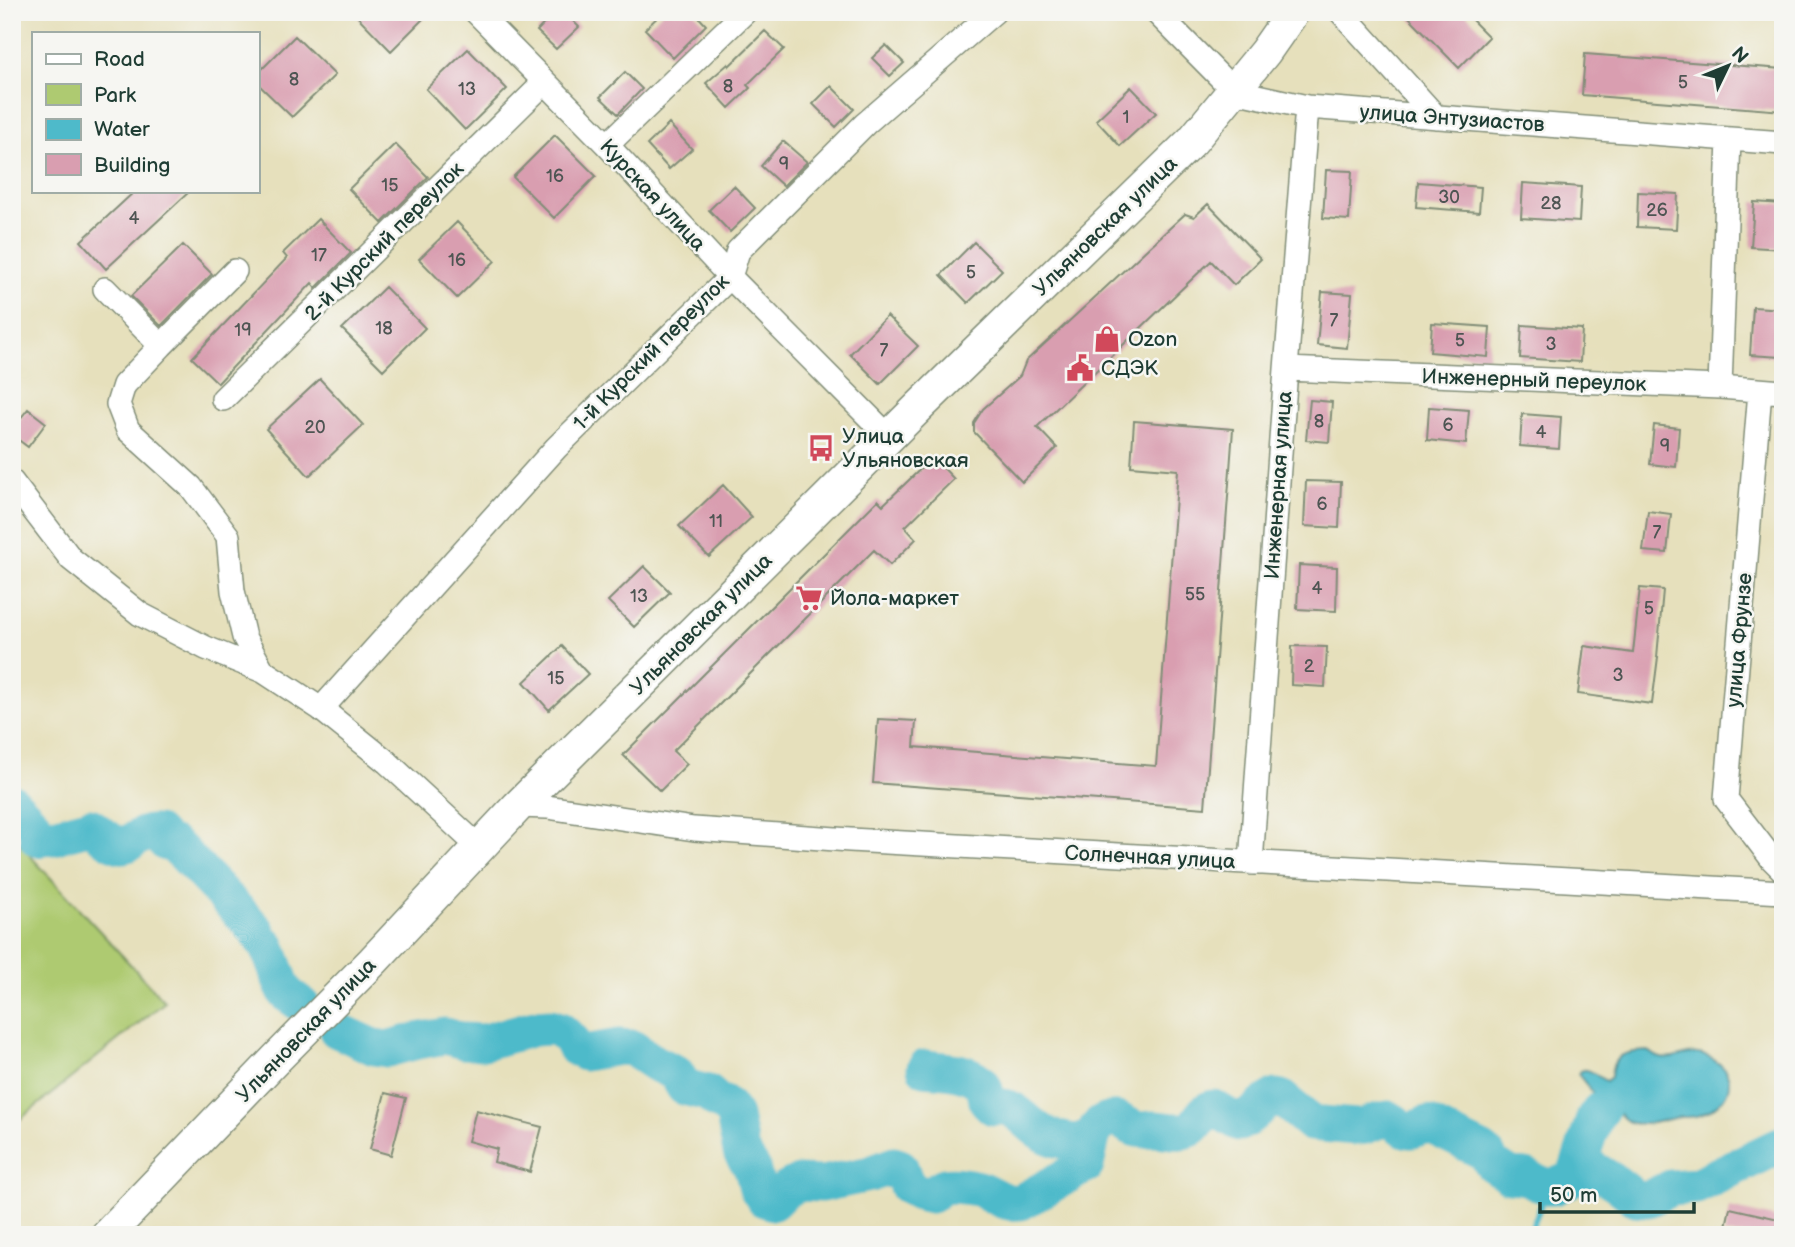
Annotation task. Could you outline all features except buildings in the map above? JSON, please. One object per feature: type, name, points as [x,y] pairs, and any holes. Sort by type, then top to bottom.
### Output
[{"type":"main road","name":"Ульяновская улица","points":[[107,1235],[373,961],[518,806],[889,437],[1192,141],[1234,91],[1293,12]]},
{"type":"street","name":"Курская улица","points":[[475,12],[500,20],[545,82],[730,277],[889,437]]},
{"type":"street","points":[[607,145],[745,12]]},
{"type":"street","name":"1-й Курский переулок","points":[[321,709],[556,448],[730,277],[738,251],[865,124],[994,12]]},
{"type":"street","points":[[1156,12],[1234,91]]},
{"type":"street","points":[[1341,12],[1436,117]]},
{"type":"street","name":"2-й Курский переулок","points":[[223,399],[545,82]]},
{"type":"street","name":"улица Энтузиастов","points":[[1234,91],[1307,107],[1783,144]]},
{"type":"street","name":"Инженерная улица","points":[[1251,863],[1307,107]]},
{"type":"street","points":[[1720,387],[1729,139]]},
{"type":"street","points":[[234,271],[124,385],[118,404],[128,430],[191,487],[228,536],[233,592],[244,638],[262,671]]},
{"type":"street","points":[[105,289],[161,346]]},
{"type":"street","name":"Инженерный переулок","points":[[1286,369],[1720,387],[1771,392]]},
{"type":"street","name":"улица Фрунзе","points":[[1771,392],[1726,799],[1783,870]]},
{"type":"street","points":[[12,482],[71,559],[140,614],[206,648],[262,671],[321,709],[387,762],[479,848]]},
{"type":"street","name":"Солнечная улица","points":[[518,806],[547,807],[707,830],[864,841],[1783,892]]},
{"type":"green space","points":[[12,836],[165,1002],[12,1126]]},
{"type":"water","points":[[1647,1051],[1667,1059],[1689,1054],[1708,1057],[1726,1072],[1729,1081],[1724,1098],[1707,1112],[1696,1116],[1644,1124],[1627,1121],[1615,1109],[1601,1109],[1596,1097],[1578,1074],[1588,1070],[1606,1081],[1611,1077],[1614,1063],[1622,1055]]},
{"type":"waterway","points":[[12,802],[36,827],[38,839],[47,834],[54,837],[90,826],[120,845],[145,834],[157,833],[166,843],[183,853],[257,931],[267,945],[287,994],[301,1004]]},
{"type":"waterway","points":[[337,1030],[374,1047],[387,1049],[445,1036],[463,1041],[484,1042],[534,1028],[551,1027],[560,1030],[574,1047],[584,1053],[619,1047],[632,1048],[676,1073],[684,1087],[708,1093],[726,1105],[734,1116],[741,1152],[752,1168],[757,1188],[764,1199],[773,1202],[784,1191],[799,1183],[822,1184],[870,1174],[894,1165],[900,1167],[907,1186],[918,1192],[931,1195],[949,1185],[971,1187],[1006,1201],[1021,1202],[1086,1165],[1092,1137]]},
{"type":"waterway","points":[[925,1068],[971,1076],[983,1085],[987,1101],[993,1107],[1011,1109],[1042,1132],[1064,1140],[1085,1141],[1098,1127],[1112,1120],[1139,1130],[1186,1130],[1194,1126],[1205,1112],[1214,1108],[1239,1123],[1276,1097],[1281,1098],[1311,1123],[1356,1127],[1389,1119],[1405,1129],[1412,1130],[1427,1124],[1482,1151],[1492,1164],[1509,1175],[1526,1177],[1548,1187],[1569,1180],[1576,1173],[1594,1119],[1601,1109]]},
{"type":"waterway","points":[[1578,1169],[1593,1169],[1635,1198],[1648,1199],[1671,1188],[1696,1186],[1783,1144]]},
{"type":"waterway","points":[[1529,1235],[1541,1205],[1554,1187]]},
{"type":"place","name":"Ozon","points":[[1107,339]]},
{"type":"place","name":"СДЭК","points":[[1080,368]]},
{"type":"place","name":"Улица Ульяновская","points":[[821,448]]},
{"type":"place","name":"Йола-маркет","points":[[809,598]]}]
